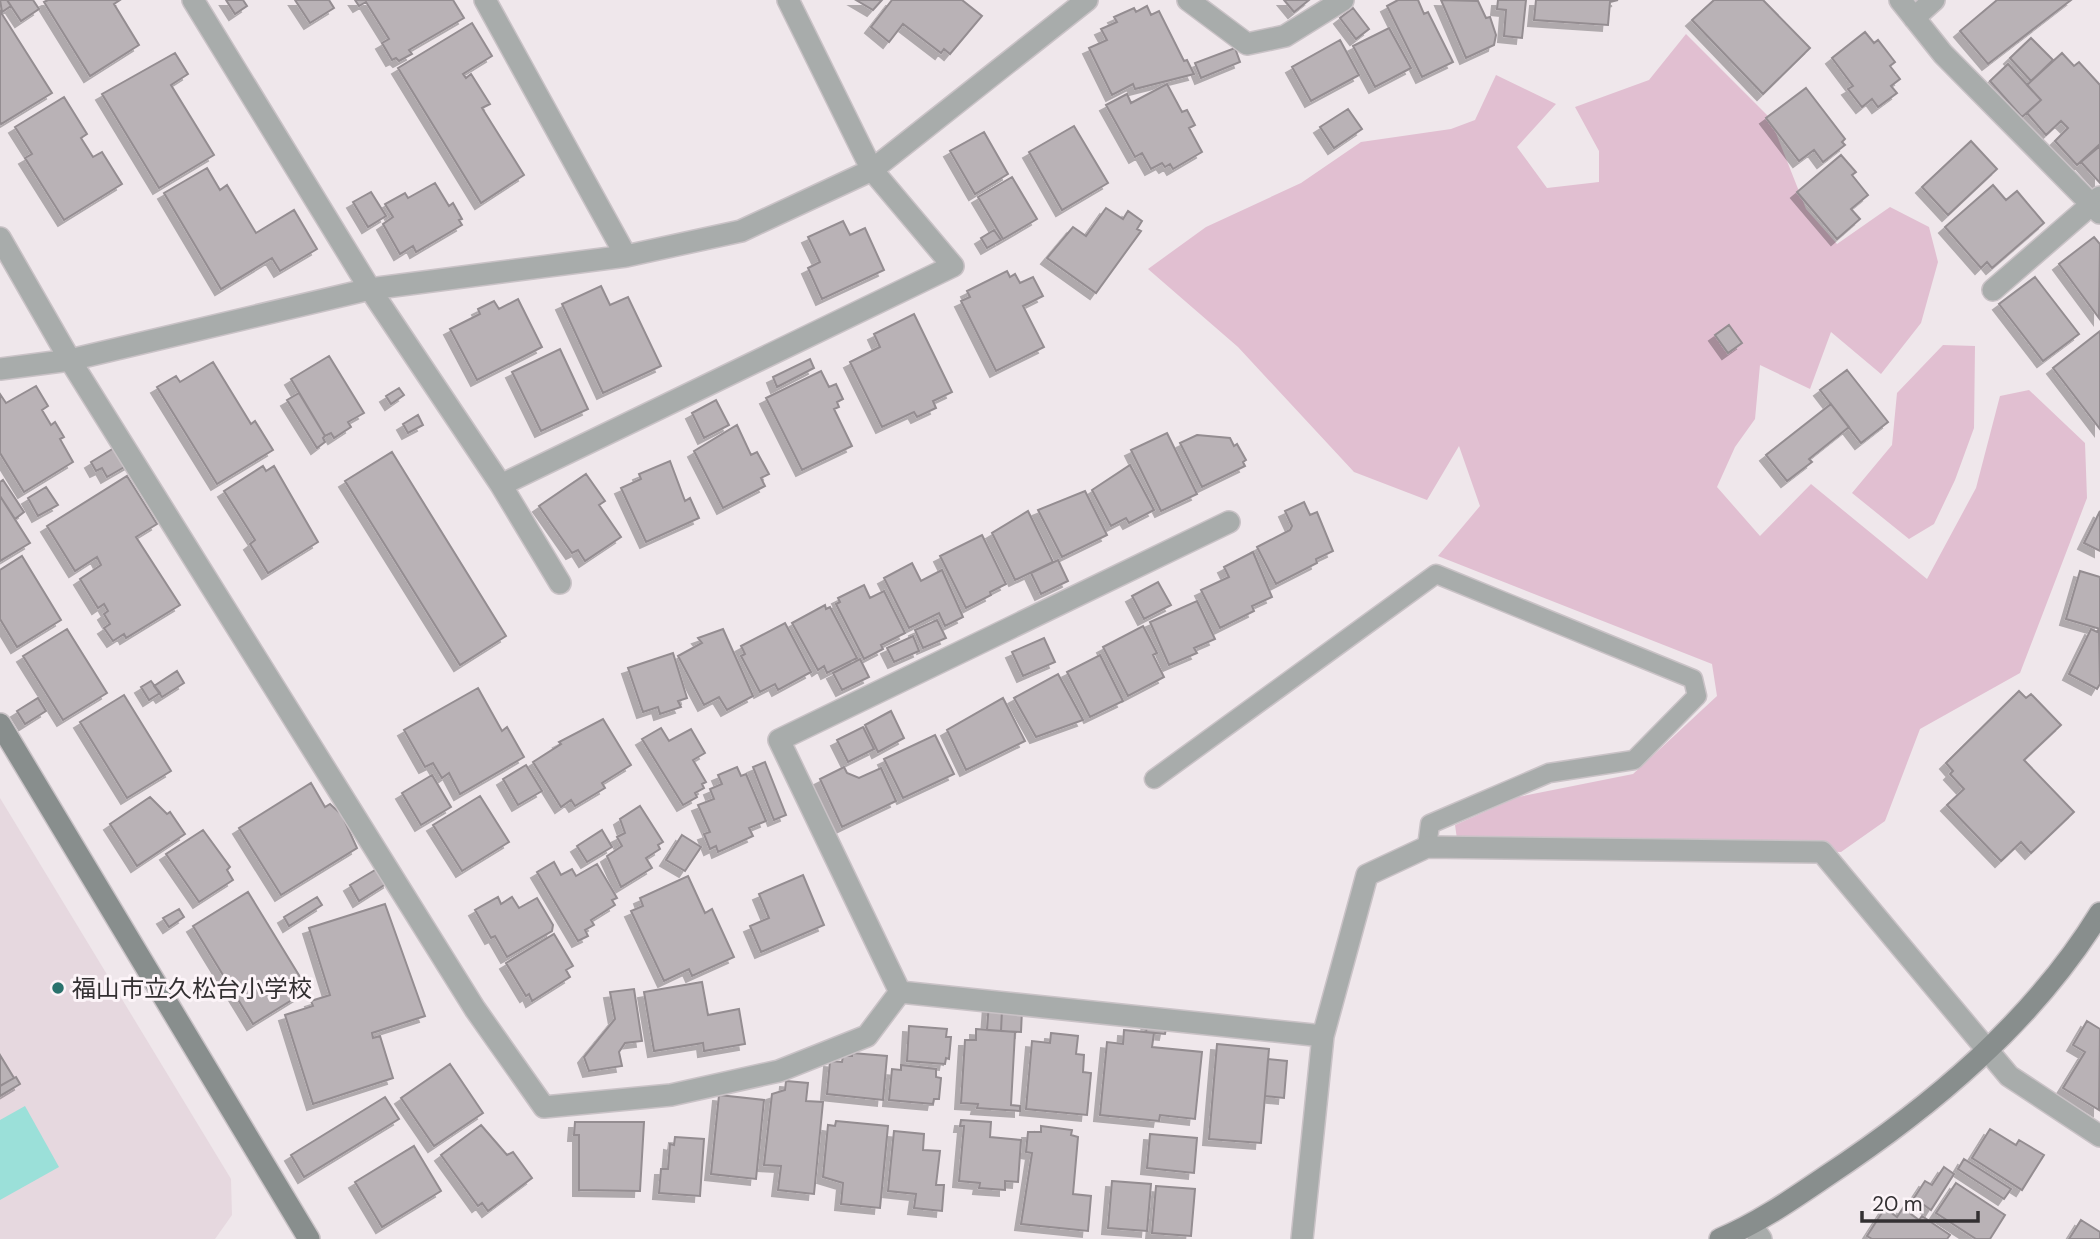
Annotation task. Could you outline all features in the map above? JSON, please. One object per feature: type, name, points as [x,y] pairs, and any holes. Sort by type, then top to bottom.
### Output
[{"type":"street","points":[[193,0],[370,289],[501,485],[560,583]]},
{"type":"street","points":[[485,0],[626,256]]},
{"type":"street","points":[[501,485],[953,266],[872,170],[788,0]]},
{"type":"street","points":[[0,369],[70,360],[370,289],[626,256],[741,231],[872,170],[1087,0]]},
{"type":"street","points":[[1188,0],[1247,44],[1285,36],[1343,0]]},
{"type":"street","points":[[1900,0],[1943,54],[2097,205],[1993,290]]},
{"type":"street","points":[[1914,18],[1934,0]]},
{"type":"street","points":[[0,238],[70,360],[474,1009],[544,1107],[671,1095],[779,1071],[867,1036],[900,992]]},
{"type":"street","points":[[900,992],[779,740],[1229,522]]},
{"type":"street","points":[[0,724],[309,1239]]},
{"type":"street","points":[[1302,1239],[1323,1036],[1367,875],[1427,846],[1822,852],[1987,1053],[2009,1076],[2100,1136]]},
{"type":"street","points":[[1720,1239],[1757,1232],[1987,1053],[2079,947],[2100,913]]},
{"type":"street","points":[[900,992],[1323,1036]]},
{"type":"lane","points":[[1154,779],[1436,574],[1693,679],[1697,696],[1634,760],[1549,774],[1430,824],[1427,846]]},
{"type":"shaded area","points":[[1686,34],[1770,118],[1806,209],[1837,244],[1890,207],[1929,227],[1938,262],[1921,323],[1881,374],[1831,332],[1810,389],[1760,365],[1755,419],[1735,447],[1717,487],[1760,536],[1811,484],[1927,579],[1976,488],[2000,396],[2029,390],[2085,443],[2087,498],[2020,673],[1920,729],[1885,821],[1841,852],[1457,839],[1455,825],[1518,797],[1633,774],[1717,696],[1712,664],[1438,556],[1480,506],[1459,446],[1427,500],[1354,472],[1238,347],[1148,269],[1206,227],[1301,183],[1361,142],[1451,129],[1475,120],[1496,75],[1556,104],[1517,147],[1547,188],[1599,182],[1599,151],[1575,107],[1649,80]]},
{"type":"shaded area","points":[[1943,345],[1975,346],[1974,428],[1955,480],[1934,524],[1909,539],[1852,493],[1892,445],[1897,393]]},
{"type":"shaded area","name":"福山市立久松台小学校","points":[[0,798],[231,1179],[232,1215],[215,1239],[0,1239]]},
{"type":"water","points":[[25,1106],[59,1167],[0,1200],[0,1120]]},
{"type":"building","points":[[0,0],[7,0],[11,6],[2,12]]},
{"type":"building","points":[[7,0],[33,0],[39,9],[21,21]]},
{"type":"building","points":[[120,0],[114,4],[139,45],[90,76],[44,2]]},
{"type":"building","points":[[226,0],[243,0],[247,6],[235,14]]},
{"type":"building","points":[[295,0],[329,0],[334,8],[310,23]]},
{"type":"building","points":[[355,0],[453,0],[464,18],[409,50],[412,54],[399,61],[396,58],[392,60],[382,43],[389,39],[366,2],[359,6]]},
{"type":"building","points":[[856,0],[882,0],[873,10]]},
{"type":"building","points":[[892,0],[962,0],[982,16],[950,54],[944,49],[941,53],[903,24],[889,42],[871,27]]},
{"type":"building","points":[[1284,0],[1309,0],[1294,12]]},
{"type":"building","points":[[1398,0],[1418,0],[1424,14],[1428,12],[1453,62],[1422,77],[1387,6]]},
{"type":"building","points":[[1441,0],[1478,1],[1486,18],[1490,17],[1496,35],[1494,45],[1466,58]]},
{"type":"building","points":[[1498,0],[1526,0],[1522,38],[1504,36],[1506,10],[1497,9]]},
{"type":"building","points":[[1536,0],[1618,0],[1610,2],[1608,25],[1534,20]]},
{"type":"building","points":[[1714,0],[1763,0],[1810,48],[1763,94],[1692,20]]},
{"type":"building","points":[[1997,0],[2071,0],[1988,64],[1960,31]]},
{"type":"building","points":[[1147,6],[1151,15],[1159,11],[1184,61],[1187,60],[1194,74],[1135,89],[1133,84],[1112,95],[1089,48],[1107,40],[1101,29],[1117,22],[1114,17],[1134,8],[1136,12]]},
{"type":"building","points":[[1353,8],[1369,29],[1356,39],[1340,18]]},
{"type":"building","points":[[0,11],[52,93],[1,124],[0,122]]},
{"type":"building","points":[[472,23],[492,56],[463,74],[466,78],[471,74],[490,104],[482,108],[524,175],[481,203],[398,68]]},
{"type":"building","points":[[1389,28],[1411,68],[1375,87],[1353,46]]},
{"type":"building","points":[[1865,32],[1874,43],[1878,40],[1895,62],[1890,66],[1900,79],[1891,86],[1897,93],[1878,107],[1872,99],[1862,107],[1848,89],[1853,86],[1832,58]]},
{"type":"building","points":[[2031,38],[2053,60],[2031,81],[2010,58]]},
{"type":"building","points":[[1340,40],[1359,75],[1311,101],[1292,67]]},
{"type":"building","points":[[1235,48],[1240,62],[1201,78],[1195,63]]},
{"type":"building","points":[[175,53],[188,74],[171,85],[214,155],[159,188],[102,94]]},
{"type":"building","points":[[2062,53],[2074,66],[2079,62],[2100,85],[2100,144],[2077,165],[2055,141],[2068,128],[2061,121],[2046,135],[2027,113],[2041,100],[2027,85]]},
{"type":"building","points":[[2008,64],[2041,100],[2022,117],[1990,81]]},
{"type":"building","points":[[1167,84],[1182,112],[1187,110],[1195,125],[1189,128],[1202,152],[1173,169],[1170,164],[1165,167],[1162,163],[1151,169],[1142,153],[1135,157],[1106,105],[1127,94],[1131,103]]},
{"type":"building","points":[[1806,88],[1845,139],[1842,142],[1845,145],[1823,162],[1814,150],[1799,161],[1766,118]]},
{"type":"building","points":[[64,97],[87,134],[81,138],[93,157],[102,152],[122,184],[64,220],[25,158],[32,154],[15,127]]},
{"type":"building","points":[[1348,109],[1362,129],[1334,148],[1320,127]]},
{"type":"building","points":[[1074,126],[1108,183],[1062,210],[1029,152]]},
{"type":"building","points":[[984,132],[1008,174],[975,194],[950,151]]},
{"type":"building","points":[[1971,141],[1997,169],[1948,215],[1922,187]]},
{"type":"building","points":[[2100,146],[2100,183],[2081,162]]},
{"type":"building","points":[[1841,155],[1856,172],[1852,175],[1868,195],[1851,209],[1860,219],[1837,239],[1797,192]]},
{"type":"building","points":[[207,168],[220,190],[227,185],[256,233],[294,210],[317,249],[280,271],[272,258],[221,289],[164,193]]},
{"type":"building","points":[[1012,177],[1037,219],[1003,239],[978,197]]},
{"type":"building","points":[[435,183],[449,206],[453,203],[462,219],[459,220],[462,225],[416,252],[413,246],[400,254],[383,224],[393,217],[385,204],[405,193],[408,198]]},
{"type":"building","points":[[1993,185],[2006,200],[2017,191],[2044,223],[1992,268],[1987,262],[1981,268],[1945,227]]},
{"type":"building","points":[[371,192],[386,216],[368,227],[353,202]]},
{"type":"building","points":[[1106,208],[1123,219],[1128,211],[1142,221],[1137,229],[1141,231],[1096,293],[1047,258],[1073,227],[1086,236]]},
{"type":"building","points":[[843,221],[850,235],[865,228],[884,270],[822,299],[808,268],[820,262],[808,237]]},
{"type":"building","points":[[994,230],[1001,240],[987,248],[981,238]]},
{"type":"building","points":[[2094,237],[2100,244],[2099,318],[2059,264]]},
{"type":"building","points":[[1007,271],[1010,277],[1015,274],[1020,283],[1033,277],[1043,296],[1023,306],[1044,347],[996,371],[961,301],[970,297],[967,291]]},
{"type":"building","points":[[2035,277],[2079,334],[2043,361],[1999,304]]},
{"type":"building","points":[[601,286],[610,305],[628,297],[661,366],[603,393],[562,304]]},
{"type":"building","points":[[518,299],[542,347],[477,380],[450,329],[480,314],[478,309],[494,301],[499,309]]},
{"type":"building","points":[[914,314],[952,392],[933,401],[936,408],[917,417],[914,412],[882,427],[850,362],[880,347],[874,334]]},
{"type":"building","points":[[1729,325],[1742,343],[1728,353],[1715,335]]},
{"type":"building","points":[[2100,331],[2100,429],[2053,368]]},
{"type":"building","points":[[560,349],[588,409],[541,431],[512,372]]},
{"type":"building","points":[[329,356],[364,413],[348,422],[351,427],[334,438],[331,433],[325,436],[291,379]]},
{"type":"building","points":[[810,359],[814,368],[777,387],[773,377]]},
{"type":"building","points":[[213,362],[251,424],[255,421],[273,450],[217,484],[157,387],[176,376],[180,382]]},
{"type":"building","points":[[1847,370],[1888,422],[1861,443],[1820,390]]},
{"type":"building","points":[[821,371],[829,387],[836,384],[843,399],[837,402],[839,407],[834,409],[852,446],[802,470],[766,398]]},
{"type":"building","points":[[36,386],[48,406],[42,410],[51,425],[55,422],[64,437],[60,439],[73,462],[24,492],[0,453],[0,394],[6,403]]},
{"type":"building","points":[[399,388],[404,395],[391,404],[386,396]]},
{"type":"building","points":[[299,393],[325,436],[325,442],[317,448],[287,400]]},
{"type":"building","points":[[716,400],[729,425],[704,438],[692,413]]},
{"type":"building","points":[[1831,404],[1849,427],[1809,459],[1812,462],[1787,481],[1766,455]]},
{"type":"building","points":[[418,415],[423,425],[408,433],[403,424]]},
{"type":"building","points":[[737,425],[751,455],[757,452],[769,474],[761,478],[765,486],[723,508],[694,451]]},
{"type":"building","points":[[1167,433],[1197,494],[1161,511],[1131,450]]},
{"type":"building","points":[[1197,435],[1230,438],[1234,446],[1237,444],[1246,460],[1243,462],[1245,466],[1202,487],[1180,443]]},
{"type":"building","points":[[129,439],[140,458],[107,477],[102,468],[96,471],[91,462]]},
{"type":"building","points":[[392,452],[506,636],[460,665],[345,481]]},
{"type":"building","points":[[670,461],[685,501],[690,498],[699,518],[646,542],[621,488],[641,479],[639,474]]},
{"type":"building","points":[[1130,465],[1154,510],[1129,523],[1126,518],[1111,526],[1092,490]]},
{"type":"building","points":[[263,466],[266,471],[274,466],[318,542],[268,573],[250,544],[255,540],[224,491]]},
{"type":"building","points":[[586,474],[605,501],[599,505],[621,537],[585,561],[578,550],[572,553],[539,506]]},
{"type":"building","points":[[127,476],[157,524],[136,537],[180,605],[126,638],[124,634],[113,641],[104,628],[110,624],[104,614],[108,611],[104,604],[98,608],[80,579],[101,565],[97,557],[75,571],[47,526]]},
{"type":"building","points":[[3,480],[24,512],[15,519],[0,496],[0,482]]},
{"type":"building","points":[[46,487],[58,505],[38,516],[28,498]]},
{"type":"building","points":[[1085,491],[1107,535],[1062,557],[1038,510]]},
{"type":"building","points":[[0,496],[30,543],[0,561]]},
{"type":"building","points":[[1304,502],[1310,515],[1317,512],[1333,551],[1316,559],[1317,563],[1276,584],[1257,547],[1290,530],[1292,526],[1285,511]]},
{"type":"building","points":[[1028,511],[1053,562],[1015,580],[992,533]]},
{"type":"building","points":[[2100,511],[2100,551],[2084,543]]},
{"type":"building","points":[[982,535],[1006,584],[966,608],[940,556]]},
{"type":"building","points":[[1253,552],[1272,597],[1252,606],[1254,611],[1220,628],[1201,590],[1229,577],[1224,567]]},
{"type":"building","points":[[22,556],[61,620],[17,647],[0,619],[0,570]]},
{"type":"building","points":[[1058,560],[1068,581],[1041,594],[1031,573]]},
{"type":"building","points":[[912,563],[921,581],[942,570],[963,617],[945,626],[939,613],[909,628],[884,578]]},
{"type":"building","points":[[2080,571],[2100,577],[2100,629],[2066,619]]},
{"type":"building","points":[[1158,582],[1171,605],[1144,619],[1132,596]]},
{"type":"building","points":[[864,585],[870,598],[884,591],[905,633],[881,645],[883,649],[864,659],[836,604],[840,602],[838,598]]},
{"type":"building","points":[[1197,601],[1215,639],[1194,648],[1197,653],[1169,665],[1150,622]]},
{"type":"building","points":[[825,605],[826,609],[830,607],[857,658],[827,673],[824,666],[818,670],[792,623]]},
{"type":"building","points":[[937,620],[946,638],[923,648],[915,630]]},
{"type":"building","points":[[785,623],[811,672],[778,690],[775,684],[760,692],[741,656],[745,654],[741,646]]},
{"type":"building","points":[[1143,626],[1157,653],[1153,655],[1164,677],[1128,696],[1103,647]]},
{"type":"building","points":[[2099,628],[2100,684],[2097,689],[2069,674],[2091,629],[2097,632]]},
{"type":"building","points":[[67,629],[107,693],[63,720],[23,656]]},
{"type":"building","points":[[723,629],[753,696],[727,710],[719,697],[704,705],[678,656],[702,643],[698,638]]},
{"type":"building","points":[[913,636],[919,651],[894,662],[887,648]]},
{"type":"building","points":[[1044,638],[1055,662],[1023,676],[1012,652]]},
{"type":"building","points":[[673,653],[687,698],[678,701],[681,707],[660,714],[658,707],[643,712],[628,668]]},
{"type":"building","points":[[1100,655],[1123,701],[1090,717],[1067,672]]},
{"type":"building","points":[[860,659],[869,677],[842,690],[833,673]]},
{"type":"building","points":[[177,671],[184,683],[162,697],[154,686]]},
{"type":"building","points":[[1058,674],[1083,720],[1036,737],[1014,698]]},
{"type":"building","points":[[151,681],[160,693],[149,700],[141,687]]},
{"type":"building","points":[[478,688],[502,731],[507,727],[524,757],[460,794],[449,773],[442,778],[433,763],[425,767],[404,730]]},
{"type":"building","points":[[2019,691],[2026,698],[2031,694],[2061,725],[2024,760],[2074,812],[2031,853],[2021,842],[2001,861],[1947,805],[1964,789],[1950,774],[1953,771],[1946,763]]},
{"type":"building","points":[[124,695],[171,771],[127,798],[80,722]]},
{"type":"building","points":[[38,698],[46,711],[25,724],[17,711]]},
{"type":"building","points":[[1003,698],[1025,741],[966,770],[947,730]]},
{"type":"building","points":[[891,711],[904,738],[878,752],[865,725]]},
{"type":"building","points":[[603,719],[631,765],[602,783],[605,788],[575,806],[571,800],[561,807],[533,762],[561,744],[559,742]]},
{"type":"building","points":[[863,727],[874,749],[848,762],[837,740]]},
{"type":"building","points":[[661,728],[669,741],[691,729],[705,753],[693,760],[706,782],[702,784],[704,788],[695,793],[697,797],[683,805],[642,739]]},
{"type":"building","points":[[935,735],[954,774],[903,798],[884,759]]},
{"type":"building","points":[[765,762],[786,815],[774,820],[753,767]]},
{"type":"building","points":[[526,765],[542,791],[518,805],[503,779]]},
{"type":"building","points":[[737,767],[741,776],[746,774],[766,821],[749,828],[753,836],[718,852],[716,846],[710,849],[704,834],[710,832],[698,805],[714,799],[710,789],[722,784],[718,775]]},
{"type":"building","points":[[844,767],[847,773],[859,778],[881,768],[896,801],[842,827],[820,779]]},
{"type":"building","points":[[432,775],[451,807],[421,825],[402,793]]},
{"type":"building","points":[[311,783],[325,807],[330,804],[342,815],[357,848],[281,895],[239,828]]},
{"type":"building","points":[[480,796],[509,842],[462,871],[433,825]]},
{"type":"building","points":[[150,797],[167,814],[170,812],[185,834],[137,866],[110,824]]},
{"type":"building","points":[[640,806],[663,842],[658,845],[660,849],[646,858],[652,868],[621,887],[607,856],[622,846],[617,837],[625,833],[620,819]]},
{"type":"building","points":[[203,830],[230,867],[227,870],[233,880],[199,902],[166,854]]},
{"type":"building","points":[[602,830],[612,847],[587,862],[577,846]]},
{"type":"building","points":[[682,835],[701,847],[685,871],[666,860]]},
{"type":"building","points":[[554,862],[561,875],[572,869],[576,876],[597,864],[617,898],[612,900],[615,905],[591,920],[594,925],[585,930],[588,936],[578,941],[537,872]]},
{"type":"building","points":[[380,867],[389,882],[359,901],[350,885]]},
{"type":"building","points":[[803,875],[824,925],[761,952],[750,926],[769,918],[759,894]]},
{"type":"building","points":[[688,876],[705,913],[712,909],[734,957],[692,976],[689,969],[664,981],[631,911],[643,906],[640,898]]},
{"type":"building","points":[[248,892],[308,990],[253,1024],[193,926]]},
{"type":"building","points":[[317,897],[322,905],[289,926],[284,917]]},
{"type":"building","points":[[498,897],[501,904],[512,897],[519,908],[537,898],[553,925],[552,931],[507,957],[495,936],[491,938],[475,910]]},
{"type":"building","points":[[385,904],[425,1016],[372,1033],[373,1038],[380,1036],[393,1078],[313,1104],[285,1015],[313,1006],[311,1001],[330,995],[309,928]]},
{"type":"building","points":[[179,909],[184,917],[169,927],[163,918]]},
{"type":"building","points":[[554,934],[573,966],[566,970],[570,977],[532,1001],[529,994],[526,996],[506,963]]},
{"type":"building","points":[[702,982],[708,1015],[739,1009],[745,1044],[704,1051],[703,1043],[654,1051],[644,992]]},
{"type":"building","points":[[634,989],[642,1041],[625,1043],[619,1052],[622,1066],[589,1071],[584,1057],[615,1019],[610,992]]},
{"type":"building","points":[[989,1002],[1002,1010],[1001,1031],[987,1030]]},
{"type":"building","points":[[1002,1010],[1022,1010],[1021,1032],[1001,1031]]},
{"type":"building","points":[[1148,1020],[1167,1023],[1165,1034],[1146,1032]]},
{"type":"building","points":[[2087,1021],[2100,1029],[2099,1110],[2063,1088],[2085,1052],[2073,1045]]},
{"type":"building","points":[[909,1026],[947,1029],[946,1037],[951,1037],[949,1059],[946,1058],[945,1064],[907,1061]]},
{"type":"building","points":[[976,1029],[1015,1032],[1011,1105],[1020,1106],[1020,1111],[977,1108],[978,1104],[961,1103],[965,1040],[976,1040]]},
{"type":"building","points":[[1124,1030],[1154,1033],[1152,1047],[1202,1052],[1195,1119],[1160,1115],[1159,1121],[1100,1115],[1107,1042],[1123,1044]]},
{"type":"building","points":[[1051,1033],[1078,1036],[1076,1054],[1084,1055],[1083,1072],[1091,1073],[1087,1115],[1026,1109],[1032,1041],[1050,1043]]},
{"type":"building","points":[[1217,1044],[1269,1049],[1261,1143],[1209,1139]]},
{"type":"building","points":[[852,1053],[887,1056],[883,1100],[827,1094],[830,1061],[842,1062],[843,1056],[852,1056]]},
{"type":"building","points":[[0,1055],[14,1078],[0,1086]]},
{"type":"building","points":[[1268,1059],[1287,1061],[1284,1098],[1265,1096]]},
{"type":"building","points":[[450,1064],[483,1113],[434,1146],[401,1098]]},
{"type":"building","points":[[901,1065],[936,1069],[936,1077],[941,1078],[939,1099],[934,1099],[933,1104],[889,1100],[892,1069],[901,1070]]},
{"type":"building","points":[[16,1077],[20,1084],[0,1096],[0,1086]]},
{"type":"building","points":[[786,1081],[808,1083],[806,1101],[823,1102],[814,1194],[778,1190],[781,1166],[764,1165],[772,1094],[785,1090]]},
{"type":"building","points":[[719,1095],[764,1100],[756,1179],[711,1174]]},
{"type":"building","points":[[385,1097],[399,1119],[304,1177],[291,1155]]},
{"type":"building","points":[[961,1120],[991,1122],[990,1137],[1021,1140],[1018,1182],[1005,1181],[1005,1190],[979,1188],[980,1183],[959,1181],[964,1126],[960,1126]]},
{"type":"building","points":[[836,1121],[888,1126],[880,1208],[841,1204],[843,1183],[823,1177],[828,1125],[835,1126]]},
{"type":"building","points":[[575,1122],[644,1122],[640,1191],[579,1190],[579,1135],[574,1135]]},
{"type":"building","points":[[481,1125],[507,1155],[513,1152],[532,1178],[488,1211],[482,1203],[478,1206],[441,1155]]},
{"type":"building","points":[[1041,1126],[1072,1130],[1071,1135],[1078,1137],[1073,1194],[1091,1196],[1088,1231],[1021,1224],[1032,1153],[1026,1152],[1028,1132],[1041,1132]]},
{"type":"building","points":[[1990,1129],[2016,1145],[2019,1140],[2044,1155],[2022,1190],[1972,1158]]},
{"type":"building","points":[[894,1131],[924,1134],[923,1150],[940,1151],[936,1185],[944,1185],[942,1211],[914,1208],[916,1194],[888,1191]]},
{"type":"building","points":[[1150,1134],[1197,1138],[1194,1173],[1147,1168]]},
{"type":"building","points":[[675,1137],[704,1139],[700,1196],[659,1193],[661,1169],[668,1169],[670,1144],[674,1145]]},
{"type":"building","points":[[414,1146],[441,1191],[382,1227],[355,1182]]},
{"type":"building","points":[[1964,1159],[2011,1189],[2004,1199],[1958,1169]]},
{"type":"building","points":[[1944,1167],[1954,1174],[1931,1210],[1914,1198],[1925,1181],[1932,1185]]},
{"type":"building","points":[[1112,1181],[1151,1184],[1147,1231],[1108,1228]]},
{"type":"building","points":[[1956,1183],[2005,1215],[1990,1239],[1976,1239],[1936,1213]]},
{"type":"building","points":[[1156,1186],[1195,1189],[1191,1236],[1152,1233]]},
{"type":"building","points":[[1885,1208],[1897,1217],[1903,1208],[1919,1220],[1922,1216],[1950,1235],[1947,1239],[1872,1239],[1867,1236]]},
{"type":"building","points":[[2081,1220],[2100,1232],[2100,1239],[2069,1239]]},
{"type":"place","name":"福山市立久松台小学校","points":[[58,988]]}]
